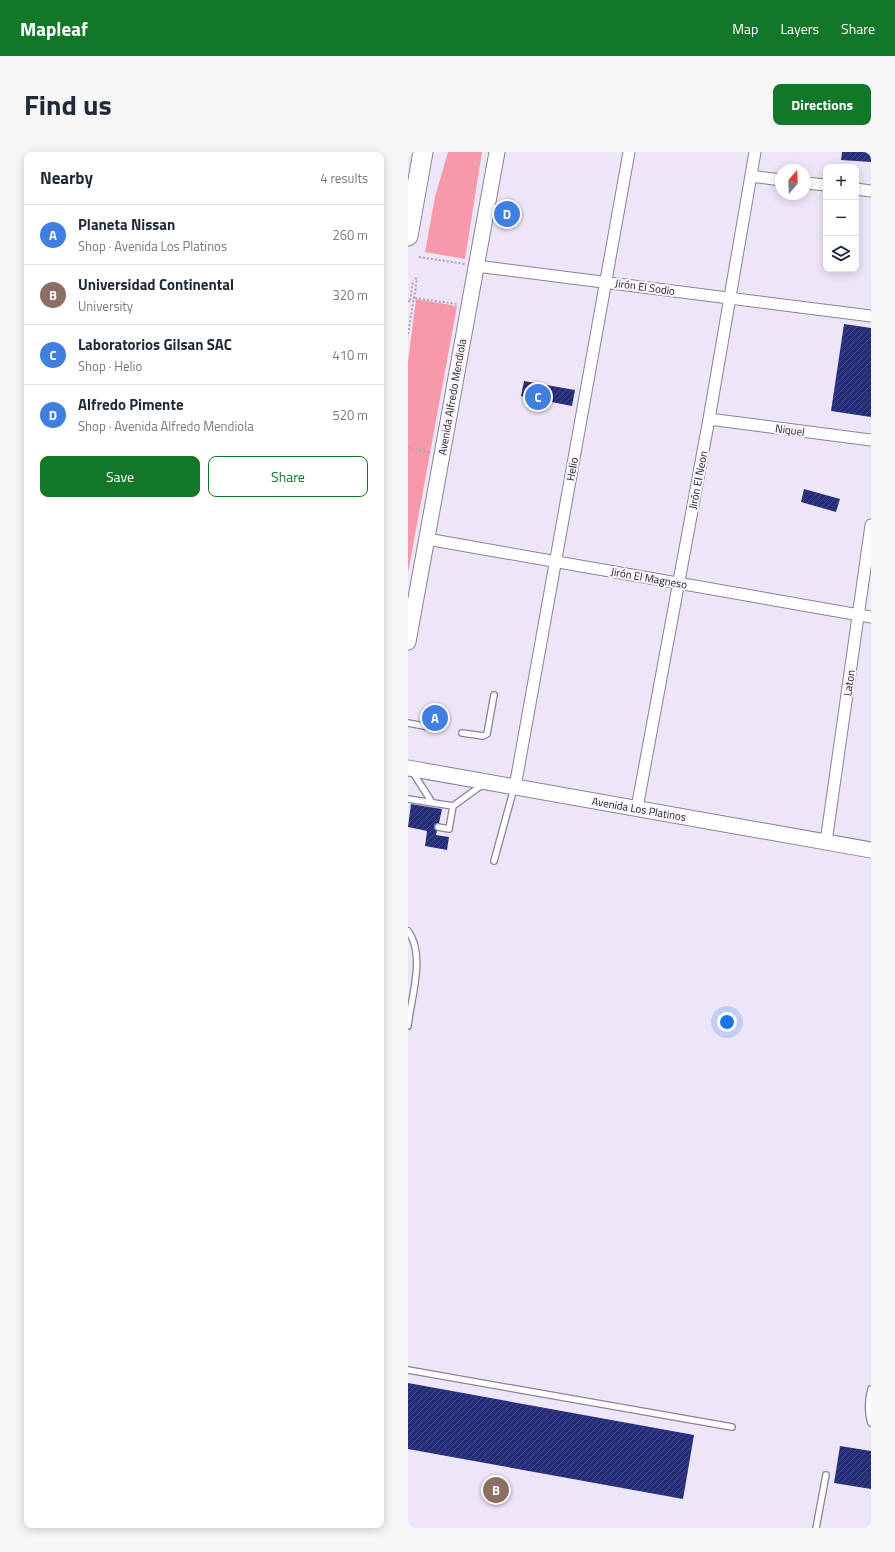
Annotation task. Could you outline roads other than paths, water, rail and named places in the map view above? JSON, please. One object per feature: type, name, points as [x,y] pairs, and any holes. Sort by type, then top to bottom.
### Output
[{"type":"highway","points":[[408,236],[423,152]]},
{"type":"main road","name":"Avenida Alfredo Mendiola","points":[[408,642],[497,152]]},
{"type":"main road","name":"Avenida Los Platinos","points":[[409,768],[871,850]]},
{"type":"street","name":"Helio","points":[[515,787],[628,152]]},
{"type":"street","name":"Jirón El Neon","points":[[637,808],[731,299],[755,152]]},
{"type":"street","points":[[751,176],[775,179]]},
{"type":"street","points":[[811,184],[823,185]]},
{"type":"street","points":[[859,189],[871,191]]},
{"type":"street","name":"Jirón El Sodio","points":[[476,266],[871,316]]},
{"type":"street","name":"Niquel","points":[[709,419],[871,440]]},
{"type":"street","name":"Laton","points":[[826,842],[871,525]]},
{"type":"street","name":"Jirón El Magneso","points":[[427,538],[871,617]]},
{"type":"lane","points":[[462,733],[483,736],[487,734],[494,695]]},
{"type":"lane","points":[[408,723],[434,728]]},
{"type":"lane","points":[[409,768],[431,801]]},
{"type":"lane","points":[[438,827],[449,829],[453,806],[486,782]]},
{"type":"lane","points":[[494,861],[515,787]]},
{"type":"lane","points":[[408,799],[431,801],[453,806]]},
{"type":"lane","points":[[408,931],[415,944],[417,962],[408,1026]]},
{"type":"lane","points":[[408,1370],[732,1427]]},
{"type":"lane","points":[[871,1389],[868,1401],[868,1415],[871,1423]]},
{"type":"lane","points":[[816,1528],[826,1475]]},
{"type":"place","name":"Alfredo Pimente","points":[[507,214]]},
{"type":"place","name":"Laboratorios Gilsan SAC","points":[[538,397]]},
{"type":"place","name":"Planeta Nissan","points":[[435,718]]},
{"type":"place","name":"Universidad Continental","points":[[496,1490]]}]
